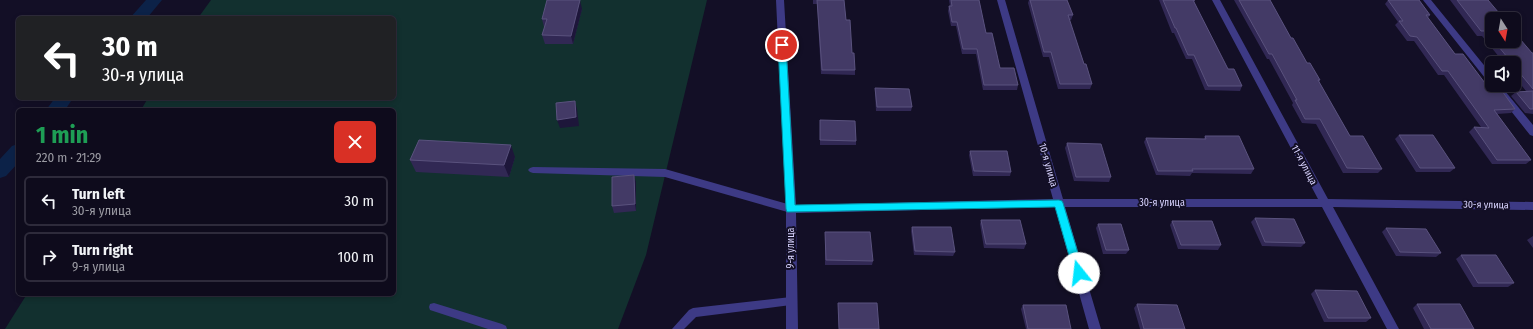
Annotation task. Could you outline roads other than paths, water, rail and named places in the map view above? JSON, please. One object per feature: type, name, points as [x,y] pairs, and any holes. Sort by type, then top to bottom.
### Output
[{"type":"street","name":"9-я улица","points":[[780,0],[790,209],[792,329]]},
{"type":"street","name":"10-я улица","points":[[1001,0],[1095,329]]},
{"type":"street","name":"11-я улица","points":[[1216,0],[1393,329]]},
{"type":"street","points":[[1427,0],[1485,72]]},
{"type":"street","points":[[1501,92],[1533,132]]},
{"type":"street","name":"30-я улица","points":[[790,209],[1059,203],[1325,203],[1533,206]]},
{"type":"lane","points":[[533,170],[666,172],[790,209]]},
{"type":"lane","points":[[677,329],[693,313],[791,301]]},
{"type":"lane","points":[[434,307],[502,329]]},
{"type":"waterway","points":[[140,16],[154,0]]},
{"type":"waterway","points":[[57,108],[63,100]]},
{"type":"waterway","points":[[0,171],[16,153]]}]
